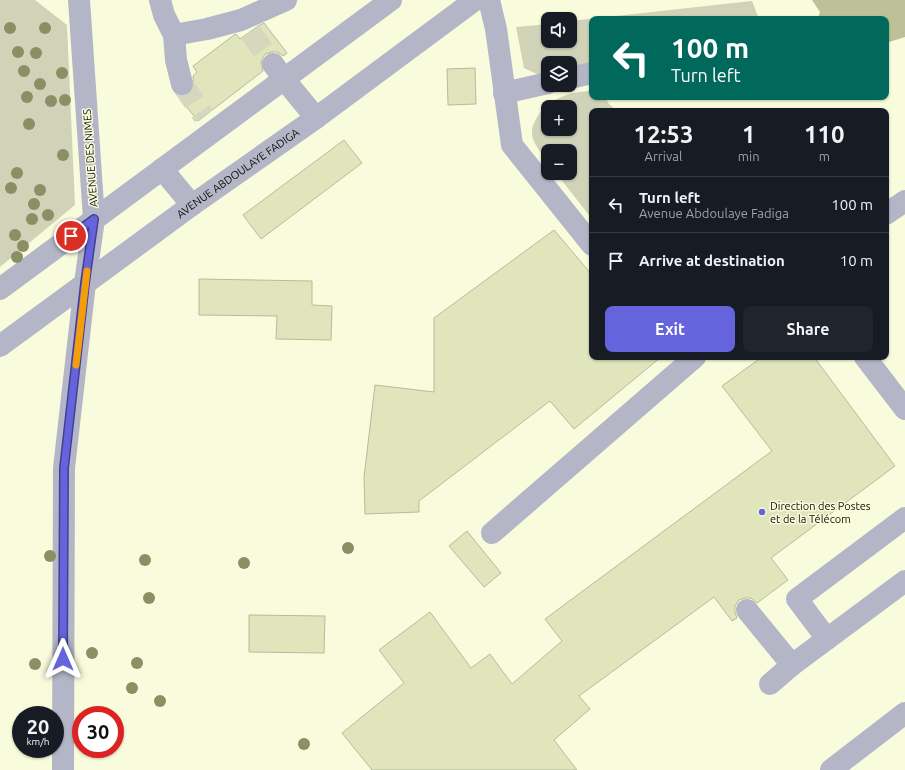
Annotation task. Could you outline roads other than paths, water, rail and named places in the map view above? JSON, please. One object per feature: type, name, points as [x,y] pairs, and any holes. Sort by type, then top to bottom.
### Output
[{"type":"street","name":"AVENUE DES NIMES","points":[[63,770],[64,468],[85,283],[94,219],[79,0]]},
{"type":"street","points":[[160,0],[164,15],[174,35],[176,60],[182,84]]},
{"type":"street","points":[[174,35],[207,29],[245,26],[286,0]]},
{"type":"street","points":[[0,289],[162,169],[209,123],[278,72],[391,0]]},
{"type":"street","name":"AVENUE ABDOULAYE FADIGA","points":[[0,346],[192,205],[316,118],[475,0]]},
{"type":"street","points":[[489,0],[496,29],[512,145],[589,241]]},
{"type":"street","points":[[278,72],[316,118]]},
{"type":"street","points":[[577,76],[589,74]]},
{"type":"street","points":[[504,93],[541,85]]},
{"type":"street","points":[[162,169],[192,205]]},
{"type":"street","points":[[889,212],[905,201]]},
{"type":"street","points":[[492,533],[688,360]]},
{"type":"street","points":[[866,360],[905,409]]},
{"type":"street","points":[[827,639],[797,599],[905,518]]},
{"type":"street","points":[[770,684],[792,665],[905,581]]},
{"type":"street","points":[[747,610],[792,665]]},
{"type":"street","points":[[831,770],[905,713]]},
{"type":"tunnel","points":[[250,32],[273,64]]},
{"type":"tunnel","points":[[182,84],[204,116]]},
{"type":"place","name":"Direction des Postes et de la Télécom","points":[[762,512]]}]
